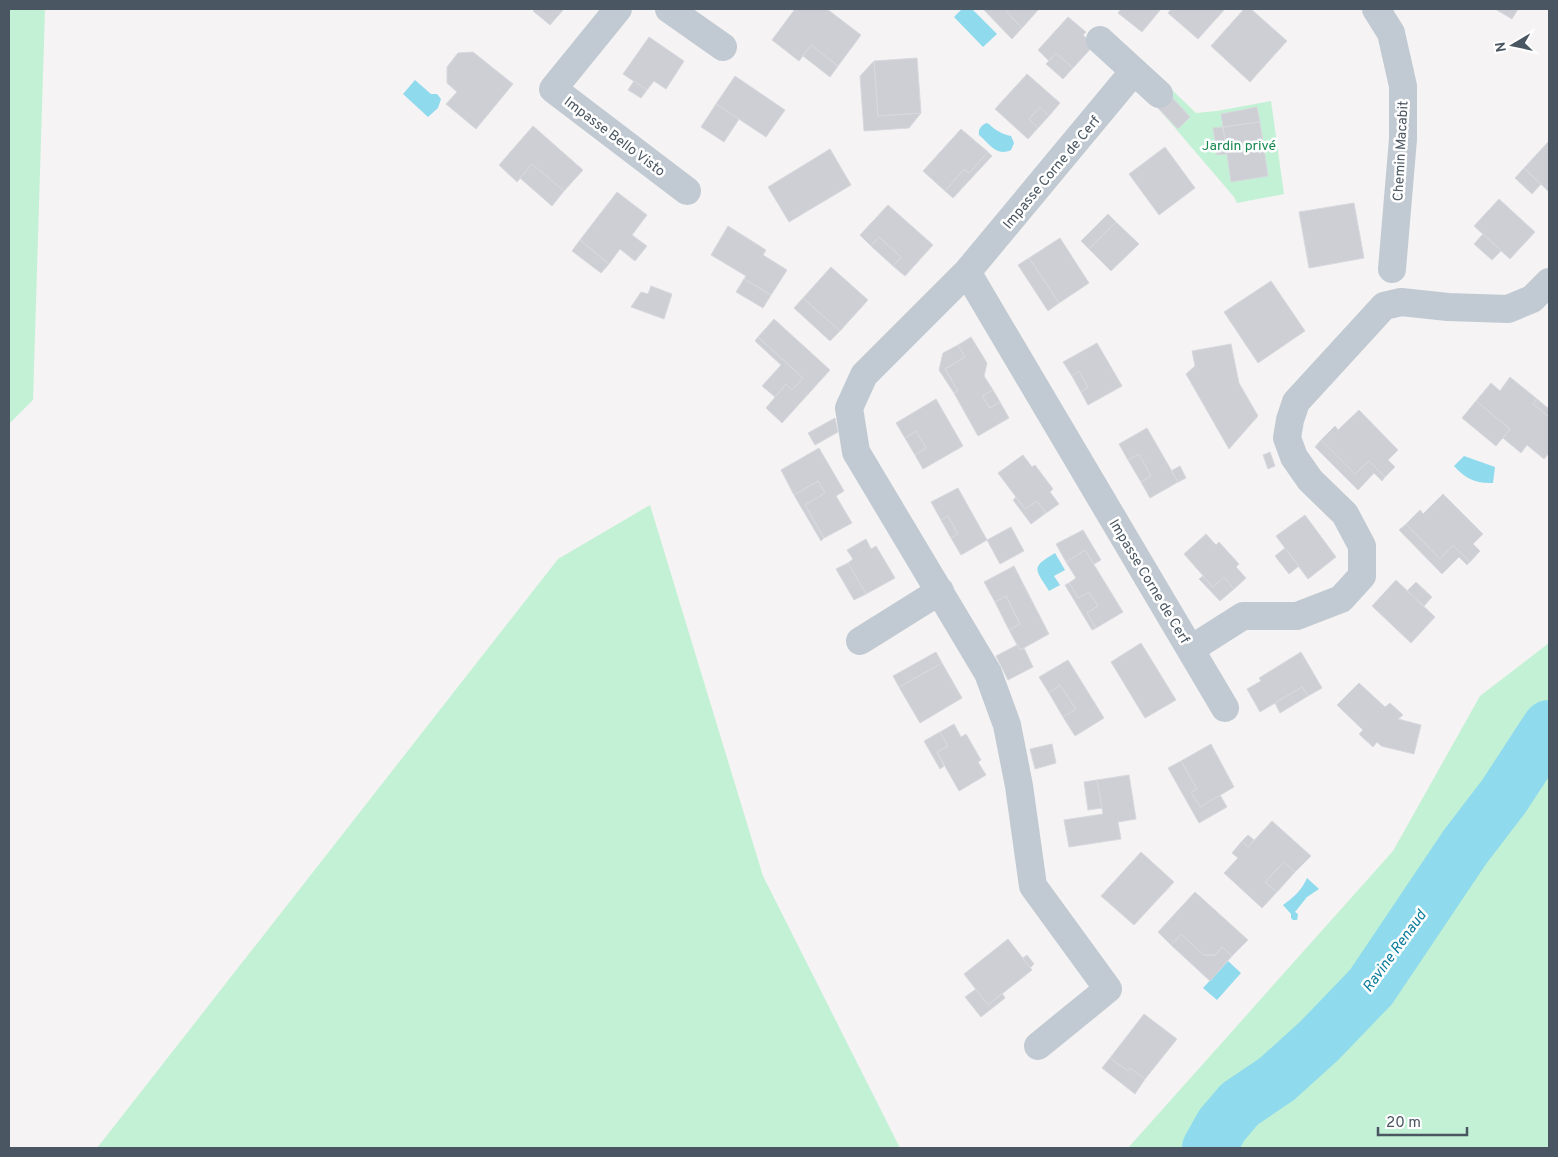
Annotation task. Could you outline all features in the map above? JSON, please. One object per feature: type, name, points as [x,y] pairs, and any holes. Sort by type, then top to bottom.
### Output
[{"type":"street","name":"Impasse Bello Visto","points":[[618,9],[553,89],[687,191]]},
{"type":"street","points":[[669,9],[723,47]]},
{"type":"street","name":"Chemin Macabit","points":[[1376,9],[1391,33],[1403,86],[1403,139],[1392,269]]},
{"type":"street","points":[[1100,40],[1160,94]]},
{"type":"street","name":"Impasse Corne de Cerf","points":[[1038,1046],[1108,989],[1033,886],[1019,786],[1007,725],[988,673],[856,452],[849,408],[864,375],[967,272],[1134,71]]},
{"type":"street","name":"Impasse Corne de Cerf","points":[[967,272],[1191,650],[1243,616],[1298,616],[1341,599],[1362,576],[1362,546],[1345,514],[1310,480],[1294,457],[1287,438],[1296,402],[1384,306],[1401,302],[1448,307],[1508,309],[1532,299],[1549,282]]},
{"type":"street","points":[[860,640],[940,591]]},
{"type":"street","points":[[1191,650],[1225,708]]},
{"type":"green space","points":[[9,9],[45,9],[33,400],[9,424]]},
{"type":"green space","name":"Jardin privé","points":[[1172,90],[1196,113],[1271,101],[1284,194],[1237,203],[1234,197],[1157,107]]},
{"type":"green space","points":[[650,505],[763,876],[900,1148],[97,1148],[558,559]]},
{"type":"green space","points":[[1549,643],[1549,1148],[1128,1148],[1393,851],[1480,696]]},
{"type":"water","points":[[962,9],[972,9],[997,34],[983,47],[954,17]]},
{"type":"water","points":[[415,80],[431,94],[437,94],[441,99],[438,108],[428,117],[403,94]]},
{"type":"water","points":[[986,123],[999,132],[1011,136],[1014,143],[1011,150],[1006,152],[997,151],[979,135],[980,128]]},
{"type":"water","points":[[1464,456],[1495,467],[1493,483],[1481,483],[1458,471],[1454,466]]},
{"type":"water","points":[[1055,553],[1065,570],[1054,576],[1060,585],[1049,591],[1037,569],[1042,562]]},
{"type":"water","points":[[1307,878],[1319,889],[1307,897],[1295,912],[1298,914],[1297,920],[1293,920],[1291,914],[1283,905],[1297,893]]},
{"type":"water","points":[[1228,961],[1241,973],[1217,1000],[1203,988]]},
{"type":"building","points":[[535,9],[564,9],[550,25],[533,11]]},
{"type":"building","points":[[795,9],[827,9],[861,35],[838,66],[811,45],[799,61],[772,40]]},
{"type":"building","points":[[983,9],[1004,9],[1022,28],[1012,39]]},
{"type":"building","points":[[1004,9],[1039,9],[1022,28]]},
{"type":"building","points":[[1121,9],[1161,9],[1142,32],[1118,13]]},
{"type":"building","points":[[1171,9],[1225,9],[1198,39],[1168,13]]},
{"type":"building","points":[[1244,9],[1251,9],[1287,41],[1250,82],[1211,46]]},
{"type":"building","points":[[1495,9],[1518,9],[1512,19]]},
{"type":"building","points":[[1068,17],[1086,32],[1083,35],[1094,45],[1073,68],[1056,53],[1049,61],[1038,50]]},
{"type":"building","points":[[649,37],[684,61],[666,89],[654,81],[647,90],[623,74]]},
{"type":"building","points":[[811,45],[838,66],[830,77],[803,56]]},
{"type":"building","points":[[473,52],[513,84],[476,129],[446,104],[457,92],[447,83],[447,67],[458,53]]},
{"type":"building","points":[[1056,53],[1073,68],[1063,79],[1046,64]]},
{"type":"building","points":[[917,58],[921,113],[878,116],[874,61]]},
{"type":"building","points":[[874,61],[878,116],[921,113],[909,128],[864,131],[860,76]]},
{"type":"building","points":[[1027,74],[1060,103],[1049,116],[1040,107],[1029,119],[1038,128],[1028,139],[995,109]]},
{"type":"building","points":[[735,76],[785,110],[766,137],[716,104]]},
{"type":"building","points":[[634,81],[647,90],[641,98],[628,90]]},
{"type":"building","points":[[1169,94],[1190,117],[1178,129],[1157,107]]},
{"type":"building","points":[[716,104],[739,119],[724,142],[701,127]]},
{"type":"building","points":[[1040,107],[1049,116],[1038,128],[1029,119]]},
{"type":"building","points":[[1257,107],[1260,122],[1223,127],[1221,114]]},
{"type":"building","points":[[1260,122],[1268,176],[1231,182],[1223,127]]},
{"type":"building","points":[[533,126],[583,170],[564,191],[532,164],[517,182],[499,165]]},
{"type":"building","points":[[1223,127],[1227,154],[1217,155],[1213,128]]},
{"type":"building","points":[[961,129],[988,152],[969,173],[964,169],[945,191],[923,171]]},
{"type":"building","points":[[1549,141],[1549,192],[1524,168]]},
{"type":"building","points":[[1165,147],[1195,188],[1159,215],[1129,174]]},
{"type":"building","points":[[830,149],[851,185],[789,222],[768,187]]},
{"type":"building","points":[[988,152],[992,156],[953,198],[945,191],[964,169],[969,173]]},
{"type":"building","points":[[532,164],[564,191],[552,206],[520,178]]},
{"type":"building","points":[[1524,168],[1541,184],[1532,194],[1515,178]]},
{"type":"building","points":[[617,192],[647,215],[632,235],[647,246],[635,261],[620,249],[609,264],[580,240]]},
{"type":"building","points":[[1499,199],[1535,232],[1510,259],[1474,226]]},
{"type":"building","points":[[1354,203],[1364,258],[1309,268],[1299,212]]},
{"type":"building","points":[[888,205],[933,245],[905,276],[893,266],[901,257],[879,237],[871,246],[860,235]]},
{"type":"building","points":[[1108,214],[1116,222],[1089,249],[1081,241]]},
{"type":"building","points":[[1116,222],[1139,244],[1111,271],[1089,249]]},
{"type":"building","points":[[728,226],[766,250],[763,255],[787,270],[771,295],[744,279],[746,276],[711,255]]},
{"type":"building","points":[[1483,234],[1501,251],[1492,260],[1474,244]]},
{"type":"building","points":[[879,237],[901,257],[893,266],[871,246]]},
{"type":"building","points":[[1060,238],[1089,283],[1059,303],[1029,258]]},
{"type":"building","points":[[580,240],[609,264],[601,273],[572,251]]},
{"type":"building","points":[[1029,258],[1059,303],[1048,311],[1018,265]]},
{"type":"building","points":[[831,267],[868,300],[840,331],[803,298]]},
{"type":"building","points":[[744,279],[771,295],[763,308],[736,292]]},
{"type":"building","points":[[1271,281],[1305,331],[1258,363],[1224,312]]},
{"type":"building","points":[[651,286],[672,294],[664,319],[631,307],[641,292],[648,294]]},
{"type":"building","points":[[803,298],[840,331],[830,341],[794,308]]},
{"type":"building","points":[[774,319],[830,370],[782,423],[766,408],[786,384],[792,390],[803,378],[758,337]]},
{"type":"building","points":[[758,337],[803,378],[792,390],[786,384],[775,397],[762,386],[781,365],[755,341]]},
{"type":"building","points":[[971,337],[987,363],[984,376],[993,390],[982,396],[990,408],[1000,402],[1009,418],[978,436],[954,393],[958,391],[945,369],[965,357],[958,345]]},
{"type":"building","points":[[1097,343],[1122,386],[1088,405],[1081,392],[1088,387],[1079,371],[1072,376],[1063,362]]},
{"type":"building","points":[[1231,344],[1239,383],[1258,416],[1229,449],[1186,374],[1195,366],[1192,351]]},
{"type":"building","points":[[958,345],[965,357],[945,369],[958,391],[954,393],[939,370],[943,353]]},
{"type":"building","points":[[1079,371],[1088,387],[1081,392],[1072,376]]},
{"type":"building","points":[[1510,377],[1537,399],[1533,404],[1549,417],[1549,453],[1544,459],[1527,445],[1521,453],[1503,438],[1510,429],[1476,401],[1491,383],[1500,391]]},
{"type":"building","points":[[993,390],[1000,402],[990,408],[982,396]]},
{"type":"building","points":[[936,399],[963,446],[923,469],[915,455],[926,448],[916,431],[905,438],[896,423]]},
{"type":"building","points":[[1537,399],[1549,409],[1549,417],[1533,404]]},
{"type":"building","points":[[1476,401],[1510,429],[1496,446],[1462,418]]},
{"type":"building","points":[[1359,410],[1398,450],[1388,460],[1395,467],[1385,477],[1369,461],[1355,474],[1321,440],[1335,426],[1338,430]]},
{"type":"building","points":[[835,418],[838,432],[815,445],[808,433]]},
{"type":"building","points":[[1147,428],[1178,482],[1150,498],[1141,482],[1151,476],[1139,454],[1128,460],[1119,444]]},
{"type":"building","points":[[916,431],[926,448],[915,455],[905,438]]},
{"type":"building","points":[[1321,440],[1355,474],[1369,461],[1385,477],[1382,481],[1374,473],[1358,490],[1315,447]]},
{"type":"building","points":[[819,448],[844,491],[836,496],[852,523],[824,538],[805,505],[825,493],[818,481],[794,495],[781,470]]},
{"type":"building","points":[[1270,452],[1275,466],[1268,469],[1263,455]]},
{"type":"building","points":[[1139,454],[1151,476],[1141,482],[1128,460]]},
{"type":"building","points":[[1023,455],[1032,467],[1035,465],[1053,489],[1050,492],[1059,504],[1046,513],[1037,501],[1025,509],[998,473]]},
{"type":"building","points":[[1180,466],[1186,478],[1178,482],[1171,471]]},
{"type":"building","points":[[818,481],[825,493],[805,505],[824,538],[821,541],[794,495]]},
{"type":"building","points":[[958,488],[987,540],[961,555],[951,538],[958,534],[948,516],[941,520],[931,502]]},
{"type":"building","points":[[1443,494],[1483,534],[1473,544],[1480,551],[1470,562],[1453,545],[1440,559],[1406,524],[1420,510],[1423,514]]},
{"type":"building","points":[[1016,497],[1025,509],[1037,501],[1046,513],[1031,524],[1013,500]]},
{"type":"building","points":[[1305,515],[1336,557],[1308,579],[1276,536]]},
{"type":"building","points":[[948,516],[958,534],[951,538],[941,520]]},
{"type":"building","points":[[1406,524],[1440,559],[1453,545],[1470,562],[1467,565],[1459,557],[1442,574],[1399,530]]},
{"type":"building","points":[[1011,527],[1024,551],[1000,564],[987,540]]},
{"type":"building","points":[[1083,530],[1101,560],[1094,564],[1085,550],[1066,562],[1056,544]]},
{"type":"building","points":[[1206,534],[1216,545],[1219,542],[1239,564],[1236,567],[1246,578],[1234,589],[1224,577],[1213,587],[1184,554]]},
{"type":"building","points":[[866,539],[871,549],[876,546],[895,578],[866,594],[848,563],[853,559],[847,550]]},
{"type":"building","points":[[1285,548],[1299,566],[1289,574],[1275,556]]},
{"type":"building","points":[[1085,550],[1123,612],[1096,628],[1087,613],[1098,606],[1089,592],[1078,598],[1069,583],[1076,578],[1066,562]]},
{"type":"building","points":[[848,563],[866,594],[854,600],[836,569]]},
{"type":"building","points":[[1014,566],[1049,634],[1020,650],[1009,630],[1020,624],[1006,596],[995,602],[984,582]]},
{"type":"building","points":[[1203,576],[1213,587],[1224,577],[1234,589],[1220,601],[1199,579]]},
{"type":"building","points":[[1396,580],[1435,617],[1411,643],[1372,606]]},
{"type":"building","points":[[1416,582],[1432,597],[1424,606],[1407,591]]},
{"type":"building","points":[[1069,583],[1078,598],[1089,592],[1098,606],[1087,613],[1096,628],[1092,630],[1065,585]]},
{"type":"building","points":[[1006,596],[1020,624],[1009,630],[995,602]]},
{"type":"building","points":[[1141,643],[1176,700],[1145,718],[1111,662]]},
{"type":"building","points":[[1017,645],[1020,650],[1024,648],[1033,667],[1008,680],[996,656]]},
{"type":"building","points":[[936,652],[942,663],[899,687],[893,676]]},
{"type":"building","points":[[1301,652],[1322,688],[1308,696],[1302,687],[1260,712],[1247,689],[1261,681],[1259,678]]},
{"type":"building","points":[[1068,660],[1104,718],[1075,736],[1063,717],[1076,709],[1060,685],[1049,693],[1039,677]]},
{"type":"building","points":[[942,663],[962,698],[920,723],[899,687]]},
{"type":"building","points":[[1359,683],[1385,707],[1390,703],[1403,715],[1398,719],[1421,725],[1414,754],[1381,746],[1377,742],[1373,747],[1359,734],[1363,730],[1337,705]]},
{"type":"building","points":[[1060,685],[1076,709],[1063,717],[1049,693]]},
{"type":"building","points":[[1302,687],[1308,696],[1280,713],[1275,703]]},
{"type":"building","points":[[954,724],[961,737],[966,734],[981,760],[978,762],[986,775],[959,791],[937,752],[948,746],[940,732]]},
{"type":"building","points":[[940,732],[948,746],[937,752],[944,766],[940,769],[924,741]]},
{"type":"building","points":[[1052,744],[1056,763],[1035,769],[1030,749]]},
{"type":"building","points":[[1211,744],[1234,787],[1200,807],[1191,792],[1197,789],[1181,761]]},
{"type":"building","points":[[1181,761],[1197,789],[1191,792],[1200,807],[1220,795],[1227,807],[1199,823],[1168,768]]},
{"type":"building","points":[[1129,775],[1136,819],[1118,822],[1121,839],[1069,847],[1064,820],[1103,814],[1097,780]]},
{"type":"building","points":[[1097,780],[1102,808],[1088,810],[1084,782]]},
{"type":"building","points":[[1272,821],[1311,856],[1295,872],[1284,862],[1265,882],[1277,892],[1262,908],[1224,873],[1238,858],[1232,853],[1242,841],[1248,847]]},
{"type":"building","points":[[1248,835],[1254,840],[1248,847],[1242,841]]},
{"type":"building","points":[[1141,852],[1174,882],[1134,925],[1101,896]]},
{"type":"building","points":[[1284,862],[1295,872],[1277,892],[1265,882]]},
{"type":"building","points":[[1195,892],[1248,940],[1232,956],[1222,947],[1215,955],[1204,955],[1181,934],[1171,945],[1158,932]]},
{"type":"building","points":[[1181,934],[1204,955],[1215,955],[1222,947],[1232,956],[1210,981],[1171,945]]},
{"type":"building","points":[[1008,939],[1032,970],[988,1005],[964,974]]},
{"type":"building","points":[[1027,955],[1034,964],[1030,968],[1023,958]]},
{"type":"building","points":[[976,989],[988,1005],[1002,993],[1005,998],[981,1017],[965,997]]},
{"type":"building","points":[[1144,1014],[1177,1039],[1145,1079],[1130,1068],[1128,1071],[1110,1058]]},
{"type":"building","points":[[1110,1058],[1128,1071],[1130,1068],[1145,1079],[1135,1094],[1102,1068]]},
{"type":"waterway","name":"Ravine Renaud","points":[[1209,1148],[1222,1125],[1240,1104],[1277,1079],[1319,1041],[1371,987],[1465,847],[1504,796],[1549,727]]}]
